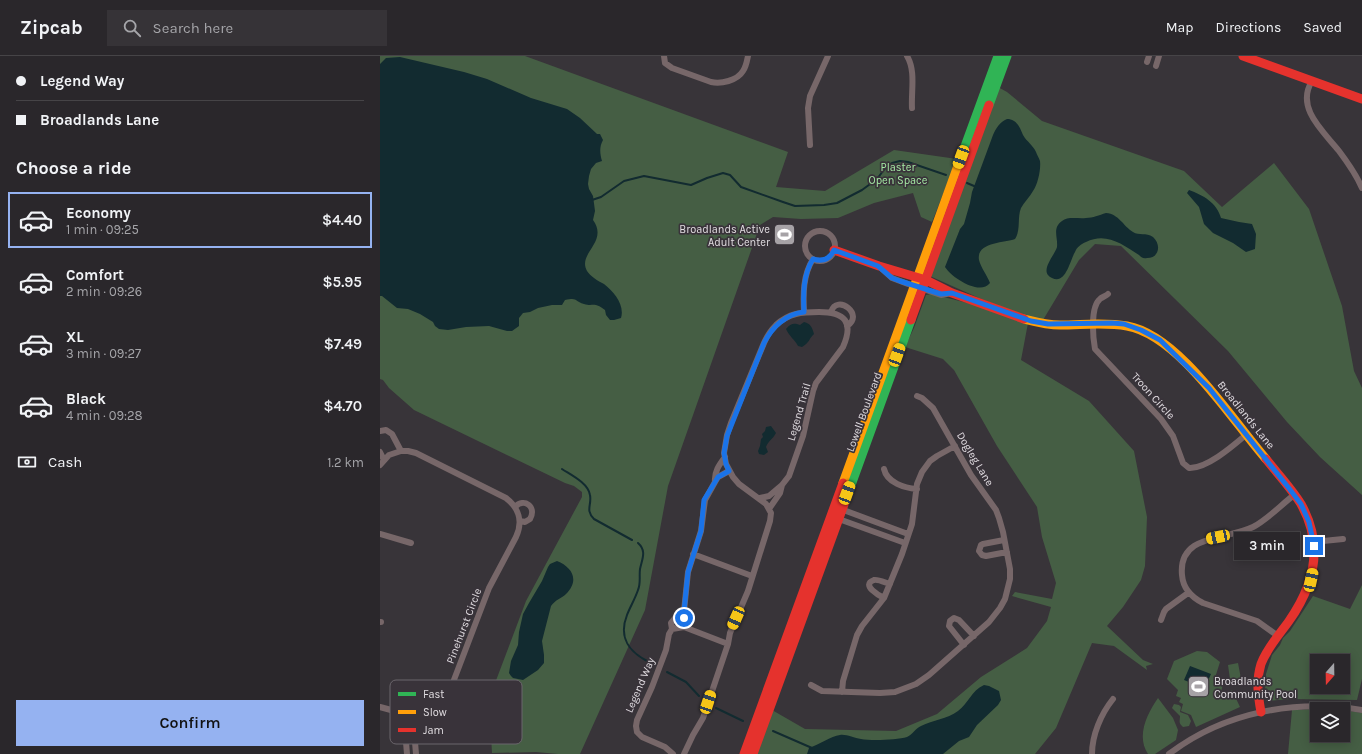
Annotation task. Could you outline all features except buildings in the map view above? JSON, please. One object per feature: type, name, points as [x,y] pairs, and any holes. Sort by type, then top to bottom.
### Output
[{"type":"main road","name":"Lowell Boulevard","points":[[753,754],[836,513],[919,283],[998,56]]},
{"type":"main road","name":"Lowell Boulevard","points":[[919,283],[1007,56]]},
{"type":"main road","points":[[1243,56],[1362,99]]},
{"type":"main road","name":"Broadlands Lane","points":[[834,250],[919,283],[943,286],[952,293],[1031,321],[1048,324],[1112,323],[1132,326],[1160,340],[1200,378],[1247,434],[1301,504],[1309,522],[1313,542],[1313,569],[1306,592],[1301,603],[1266,652],[1259,674],[1258,690],[1261,712]]},
{"type":"main road","name":"Lowell Boulevard","points":[[744,754],[836,513]]},
{"type":"street","points":[[664,56],[665,63],[672,68],[717,83],[732,80],[740,76],[744,71],[748,56]]},
{"type":"street","points":[[810,145],[808,108],[810,96],[828,56]]},
{"type":"street","points":[[907,56],[913,69],[911,94],[912,108]]},
{"type":"street","points":[[1156,66],[1159,56]]},
{"type":"street","points":[[1312,81],[1307,94],[1309,111],[1319,127],[1352,168],[1362,188]]},
{"type":"street","points":[[821,231],[830,235],[833,240],[834,250],[830,257],[826,260],[813,259],[809,256],[805,248],[806,239],[812,233],[821,231]]},
{"type":"street","points":[[684,754],[703,718],[728,644],[730,633],[748,591],[769,530],[771,513],[769,509],[760,498],[739,484],[729,471],[725,457],[725,445],[731,423],[768,334],[776,325],[785,319],[804,312],[804,284],[813,259]]},
{"type":"street","name":"Troon Circle","points":[[1108,294],[1100,298],[1096,305],[1093,323],[1095,354],[1114,368],[1167,426],[1175,440],[1182,461],[1185,465]]},
{"type":"street","name":"Legend Trail","points":[[760,498],[769,496],[782,485],[789,476],[803,436],[813,391],[816,384],[843,347],[848,333],[847,326],[853,318],[851,310],[844,305],[837,306],[832,309],[831,312],[804,312]]},
{"type":"street","points":[[831,312],[838,314],[843,318],[847,326]]},
{"type":"street","name":"Dogleg Lane","points":[[811,685],[822,691],[887,693],[902,690],[921,681],[964,645],[994,617],[1005,599],[1010,579],[1010,569],[1002,527],[996,510],[971,475],[933,408],[922,398],[917,396]]},
{"type":"street","points":[[380,431],[386,430],[392,434],[401,451]]},
{"type":"street","points":[[1180,470],[1185,465],[1189,468],[1194,468],[1215,458],[1247,434]]},
{"type":"street","points":[[842,692],[844,675],[857,635],[862,626],[884,598],[912,524],[919,478],[927,464],[937,456],[955,446]]},
{"type":"street","points":[[380,466],[384,460],[394,452],[408,451],[416,453],[510,500],[515,507],[520,521],[524,522],[530,518],[532,509],[528,504],[520,503],[515,507]]},
{"type":"street","points":[[380,452],[384,460]]},
{"type":"street","points":[[715,482],[714,477],[716,471],[725,457]]},
{"type":"street","points":[[884,469],[884,472],[890,480],[900,485],[917,489]]},
{"type":"street","points":[[684,627],[688,572],[701,531],[704,500],[718,477],[729,471]]},
{"type":"street","name":"Legend Trail","points":[[769,509],[780,493],[782,485]]},
{"type":"street","points":[[1278,636],[1257,622],[1203,604],[1196,600],[1188,593],[1183,580],[1182,568],[1186,556],[1194,546],[1205,540],[1237,533],[1253,527],[1294,495]]},
{"type":"street","points":[[836,513],[908,534]]},
{"type":"street","points":[[836,513],[905,543]]},
{"type":"street","name":"Pinehurst Circle","points":[[454,680],[488,588],[516,537],[519,530],[520,521]]},
{"type":"street","points":[[380,534],[411,543]]},
{"type":"street","points":[[1313,542],[1343,539]]},
{"type":"street","points":[[1004,540],[983,544],[979,551],[982,555],[986,556],[1007,552]]},
{"type":"street","points":[[693,554],[752,576]]},
{"type":"street","points":[[884,598],[872,591],[870,584],[876,580],[890,584]]},
{"type":"street","points":[[1161,620],[1166,609],[1188,593]]},
{"type":"street","name":"Legend Way","points":[[672,754],[665,747],[642,737],[637,732],[636,720],[652,687],[666,650],[669,634],[672,629],[671,623],[684,611]]},
{"type":"street","points":[[964,645],[949,626],[950,621],[954,618],[959,620],[974,636]]},
{"type":"street","points":[[672,629],[684,627],[728,644]]},
{"type":"street","points":[[1092,754],[1092,744],[1098,725],[1103,713],[1113,700]]},
{"type":"street","points":[[1169,754],[1185,742],[1210,729],[1240,717],[1275,708],[1306,705],[1362,710]]},
{"type":"street","name":"Pinehurst Circle","points":[[380,707],[390,710]]},
{"type":"street","points":[[406,744],[407,754]]},
{"type":"street","points":[[415,744],[416,754]]},
{"type":"green space","name":"Plaster Open Space","points":[[380,56],[525,56],[788,152],[776,187],[825,191],[894,150],[957,159],[932,222],[921,217],[913,193],[874,203],[838,218],[801,219],[773,217],[760,225],[668,486],[645,610],[580,754],[536,752],[492,753],[492,744],[522,744],[522,680],[496,680],[526,601],[582,497],[582,492],[574,486],[414,410],[389,388],[383,380],[380,379]]},
{"type":"green space","points":[[998,87],[1007,92],[1042,121],[1184,171],[1222,207],[1274,163],[1309,209],[1342,306],[1354,371],[1362,388],[1362,495],[1320,457],[1287,422],[1228,351],[1121,246],[1095,244],[1079,260],[1043,320],[1026,316],[979,298],[932,277],[931,275]]},
{"type":"green space","points":[[931,294],[976,305],[1028,323],[1021,360],[1089,401],[1134,451],[1147,517],[1145,566],[1141,580],[1123,607],[1107,626],[1143,660],[1153,664],[1146,666],[1147,670],[1114,646],[1092,643],[1056,728],[1035,754],[756,754],[772,710],[805,729],[896,731],[937,714],[981,677],[1027,648],[1047,621],[1051,607],[1012,596],[1015,592],[1052,599],[1056,583],[1042,537],[1037,507],[997,446],[954,370],[943,359],[905,347],[914,328],[926,295]]},
{"type":"green space","points":[[1362,585],[1362,679],[1357,700],[1290,699],[1266,701],[1266,674],[1272,655],[1313,596],[1350,609]]},
{"type":"green space","name":"Broadlands Community Pool","points":[[1197,651],[1207,652],[1220,662],[1214,681],[1223,684],[1221,692],[1224,693],[1232,690],[1240,707],[1196,727],[1191,715],[1181,711],[1183,704],[1179,702],[1181,698],[1176,696],[1178,690],[1167,679],[1174,661]]},
{"type":"green space","points":[[1238,663],[1242,684],[1231,686],[1228,665]]},
{"type":"green space","points":[[1158,698],[1173,718],[1178,730],[1176,740],[1155,754],[1148,754],[1143,740],[1144,725]]},
{"type":"green space","points":[[1174,704],[1181,707],[1180,712],[1188,715],[1191,721],[1189,726],[1183,727],[1180,724],[1180,716],[1172,708]]},
{"type":"green space","points":[[1310,709],[1310,742],[1350,742],[1350,711],[1362,713],[1362,754],[1288,754],[1292,710]]},
{"type":"water","points":[[400,57],[487,79],[531,98],[567,109],[580,118],[597,134],[600,134],[603,140],[600,150],[602,161],[596,163],[591,169],[588,184],[593,196],[595,211],[593,220],[597,228],[597,235],[586,259],[585,265],[590,275],[608,287],[618,299],[622,313],[621,318],[610,320],[606,315],[605,310],[601,307],[596,305],[587,305],[572,299],[565,300],[562,305],[552,305],[523,313],[519,318],[519,326],[512,331],[489,326],[466,327],[448,330],[439,329],[433,322],[420,314],[408,309],[397,308],[380,296],[380,64],[386,58]]},
{"type":"water","points":[[1007,119],[1016,122],[1023,135],[1035,150],[1040,161],[1039,176],[1035,188],[1021,208],[1018,232],[1015,239],[986,246],[979,254],[980,263],[990,283],[980,288],[973,287],[954,276],[945,267],[960,229],[964,224],[972,192],[995,130]]},
{"type":"water","points":[[1189,190],[1209,200],[1216,208],[1221,218],[1252,224],[1256,234],[1255,249],[1246,252],[1233,243],[1213,233],[1204,224],[1199,207],[1187,193]]},
{"type":"water","points":[[1106,213],[1118,218],[1133,232],[1153,237],[1156,240],[1158,247],[1155,256],[1143,258],[1120,243],[1107,239],[1093,239],[1078,247],[1067,271],[1061,278],[1052,278],[1048,275],[1048,263],[1057,247],[1056,230],[1059,224],[1064,219],[1089,218]]},
{"type":"water","points":[[804,322],[811,326],[814,334],[802,347],[798,346],[786,329],[791,325],[800,325]]},
{"type":"water","points":[[771,426],[776,433],[766,447],[768,452],[764,455],[759,454],[758,451],[761,439],[763,437],[762,434],[766,427]]},
{"type":"water","points":[[557,561],[570,570],[573,584],[566,594],[554,602],[551,606],[542,641],[544,663],[538,670],[523,680],[513,678],[509,673],[511,661],[518,645],[523,614],[542,581],[548,567],[550,564]]},
{"type":"water","points":[[1190,666],[1211,674],[1206,685],[1193,679],[1189,682],[1184,680]]},
{"type":"water","points":[[984,685],[999,691],[1001,700],[998,705],[977,725],[969,737],[959,741],[943,754],[807,754],[809,748],[840,735],[871,740],[907,737],[917,728],[958,711],[976,691]]},
{"type":"waterway","points":[[592,200],[601,197],[624,181],[644,176],[691,185],[723,173],[730,175],[741,187],[795,206],[824,205],[837,203],[862,190],[877,179],[886,167],[892,163],[900,161],[908,162],[946,175]]},
{"type":"waterway","points":[[967,183],[974,186]]},
{"type":"waterway","points":[[562,469],[583,483],[589,491],[589,510],[591,516],[632,540]]},
{"type":"waterway","points":[[638,543],[643,552],[639,585],[627,615],[624,631],[627,643],[631,649],[649,662]]},
{"type":"waterway","points":[[667,672],[686,682],[699,696]]},
{"type":"waterway","points":[[716,708],[743,721]]},
{"type":"waterway","points":[[773,731],[812,748]]},
{"type":"traffic: fast","points":[[960,160],[998,56]]},
{"type":"traffic: fast","points":[[989,105],[1007,56]]},
{"type":"traffic: fast","points":[[846,499],[911,320]]},
{"type":"traffic: slow","points":[[843,483],[960,160]]},
{"type":"traffic: slow","points":[[1024,319],[1055,325],[1119,325],[1127,326],[1147,333],[1166,345],[1203,381],[1266,459]]},
{"type":"traffic: jam","points":[[1243,56],[1362,99]]},
{"type":"traffic: jam","points":[[911,320],[989,105]]},
{"type":"traffic: jam","points":[[834,250],[879,266],[926,280],[952,293],[1024,319]]},
{"type":"traffic: jam","points":[[1261,712],[1258,688],[1258,676],[1261,664],[1270,647],[1298,607],[1305,593],[1310,579],[1314,549],[1308,519],[1301,504],[1266,459]]},
{"type":"traffic: jam","points":[[744,754],[843,483]]},
{"type":"traffic: jam","points":[[753,754],[846,499]]},
{"type":"place","name":"Broadlands Active Adult Center","points":[[785,235]]},
{"type":"place","name":"Broadlands Community Pool","points":[[1198,687]]},
{"type":"route","points":[[684,618],[688,572],[701,531],[704,500],[718,477],[729,471],[724,453],[731,423],[768,334],[779,322],[788,317],[804,312],[804,284],[811,261],[813,259],[822,261],[826,260],[830,257],[834,250],[878,266],[892,278],[900,281],[941,294],[952,293],[1031,321],[1048,324],[1124,324],[1132,326],[1160,340],[1209,388],[1301,504],[1312,531],[1314,546]]}]
